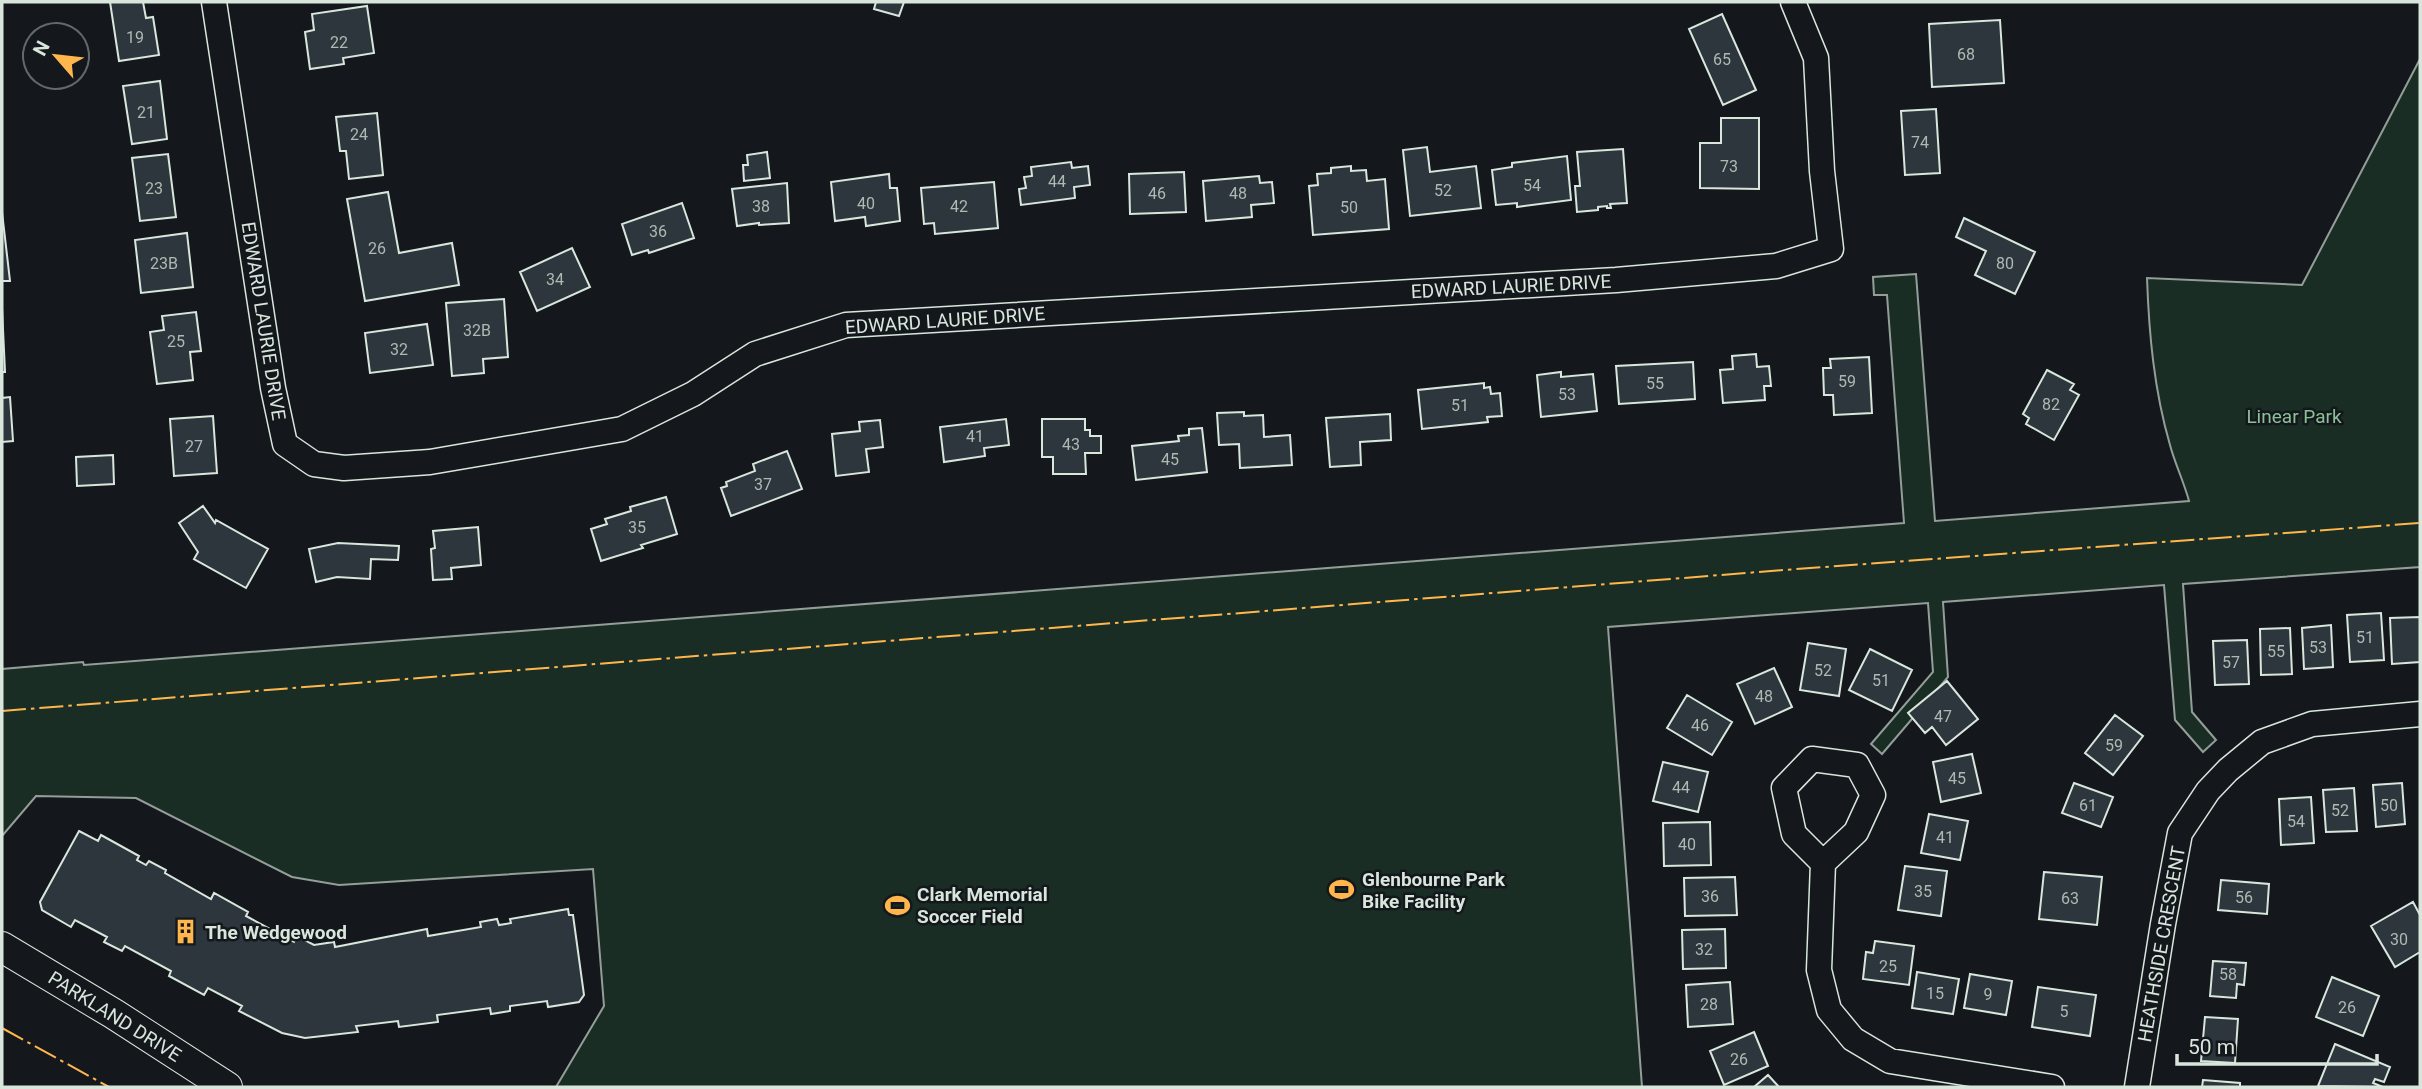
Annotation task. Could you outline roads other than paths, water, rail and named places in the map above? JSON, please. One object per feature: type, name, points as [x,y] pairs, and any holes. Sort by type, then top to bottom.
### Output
[{"type":"street","name":"EDWARD LAURIE DRIVE","points":[[214,2],[273,388],[285,444],[314,464],[344,468],[430,462],[622,429],[693,394],[755,354],[846,325],[1616,280],[1776,266],[1831,249],[1822,171],[1816,58],[1793,2]]},
{"type":"street","name":"HEATHSIDE CRESCENT","points":[[2137,1087],[2180,833],[2208,791],[2228,770],[2262,742],[2312,724],[2420,714]]},
{"type":"street","points":[[1822,863],[1819,970],[1829,1010],[1853,1039],[1890,1061],[2052,1087]]},
{"type":"street","name":"PARKLAND DRIVE","points":[[2,947],[114,1014],[227,1087]]},
{"type":"place","name":"Glenbourne Park Bike Facility","points":[[1342,890]]},
{"type":"place","name":"Clark Memorial Soccer Field","points":[[897,905]]},
{"type":"place","name":"The Wedgewood","points":[[185,932]]},
{"type":"park label","name":"Linear Park","points":[[2294,416]]}]
